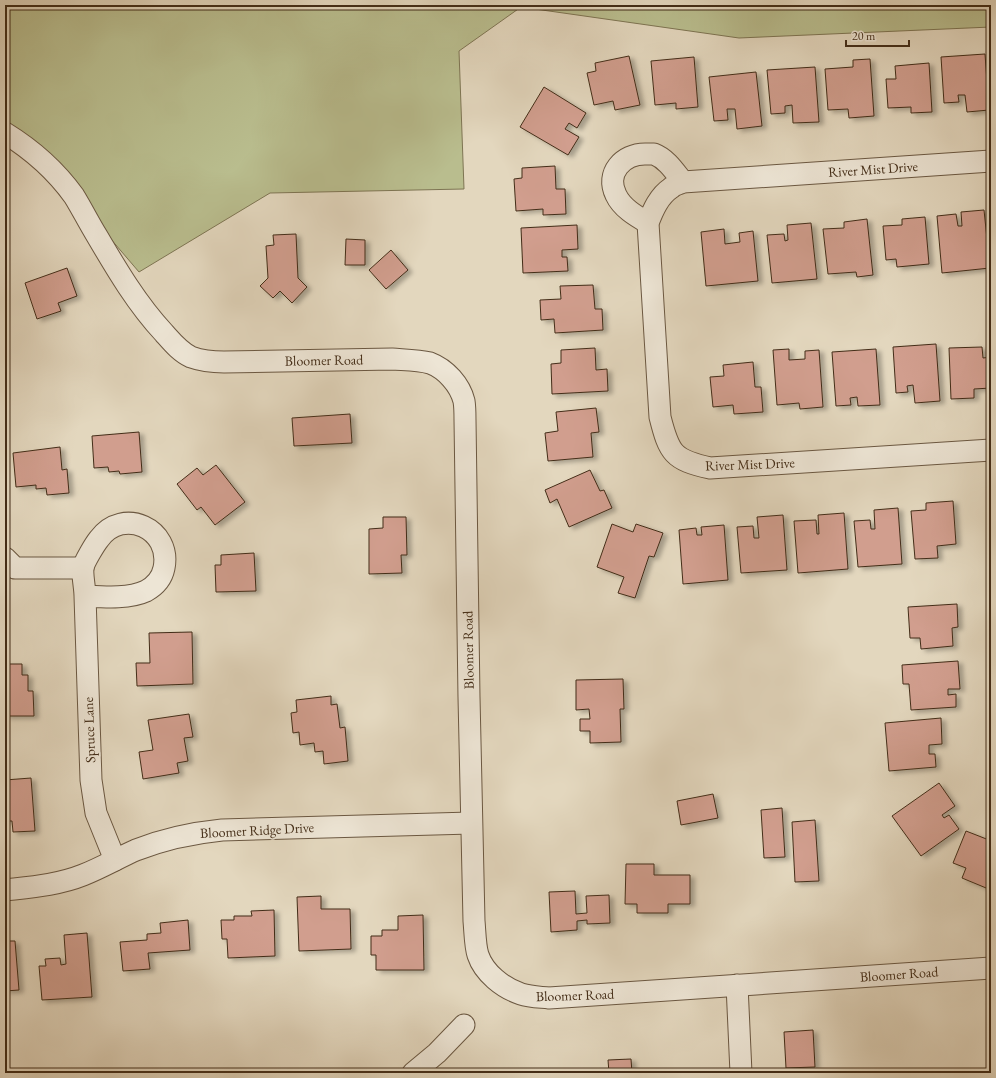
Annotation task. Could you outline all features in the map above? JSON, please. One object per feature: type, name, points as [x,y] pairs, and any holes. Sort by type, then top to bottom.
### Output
[{"type":"street","name":"Bloomer Road","points":[[5,133],[15,139],[51,169],[74,196],[118,272],[139,304],[176,347],[191,356],[209,361],[224,362],[392,359],[415,360],[430,364],[442,370],[451,377],[458,387],[464,401],[465,420],[471,823],[474,920],[478,955],[485,969],[497,981],[508,989],[527,996],[549,998],[991,968]]},
{"type":"street","points":[[648,224],[633,214],[616,195],[613,185],[613,176],[616,168],[626,158],[638,154],[654,154],[667,162],[683,182]]},
{"type":"street","name":"River Mist Drive","points":[[991,161],[683,182],[671,188],[661,198],[654,209],[648,224],[660,417],[664,435],[670,447],[680,458],[693,465],[710,468],[991,450]]},
{"type":"street","points":[[8,569],[83,568],[95,544],[103,533],[114,525],[121,523],[141,525],[152,531],[160,540],[164,550],[165,563],[163,573],[158,583],[146,591],[131,595],[108,597],[85,596]]},
{"type":"street","name":"Spruce Lane","points":[[83,568],[91,780],[96,813],[115,860]]},
{"type":"street","name":"Bloomer Ridge Drive","points":[[5,890],[57,883],[83,875],[137,850],[167,839],[196,832],[471,823]]},
{"type":"street","points":[[737,985],[741,1073]]},
{"type":"street","points":[[413,1073],[437,1053],[464,1025]]},
{"type":"green space","points":[[5,5],[991,5],[991,27],[739,38],[521,7],[459,51],[464,189],[270,193],[139,272],[74,196],[5,133]]},
{"type":"building","points":[[985,54],[989,110],[967,112],[965,95],[958,95],[959,102],[944,103],[941,57]]},
{"type":"building","points":[[629,56],[640,105],[615,110],[613,101],[594,105],[587,73],[596,71],[595,63]]},
{"type":"building","points":[[694,57],[698,107],[676,109],[676,103],[655,105],[651,61]]},
{"type":"building","points":[[870,59],[874,116],[849,118],[848,109],[828,110],[825,69],[853,67],[853,60]]},
{"type":"building","points":[[929,63],[932,112],[911,113],[911,107],[888,108],[886,79],[896,79],[895,66]]},
{"type":"building","points":[[815,67],[819,122],[793,123],[792,105],[785,106],[785,113],[771,114],[767,70]]},
{"type":"building","points":[[756,72],[762,126],[737,129],[735,109],[727,109],[728,120],[714,121],[709,77]]},
{"type":"building","points":[[544,87],[586,113],[577,128],[569,123],[565,129],[579,137],[568,155],[520,127]]},
{"type":"building","points":[[555,166],[556,189],[565,189],[566,214],[543,215],[543,209],[516,211],[514,179],[522,178],[522,168]]},
{"type":"building","points":[[984,210],[990,268],[942,273],[937,216],[956,214],[958,226],[962,226],[961,212]]},
{"type":"building","points":[[925,217],[929,264],[897,267],[896,259],[886,260],[883,226],[902,225],[902,219]]},
{"type":"building","points":[[867,219],[873,275],[857,277],[856,272],[828,274],[823,229],[844,228],[844,222]]},
{"type":"building","points":[[811,223],[817,279],[772,283],[767,235],[784,234],[785,241],[788,240],[787,225]]},
{"type":"building","points":[[577,225],[578,249],[562,250],[562,257],[567,257],[568,271],[523,273],[521,228]]},
{"type":"building","points":[[724,229],[725,244],[740,242],[739,233],[753,231],[758,281],[706,286],[701,232]]},
{"type":"building","points":[[296,234],[298,278],[307,287],[292,303],[280,291],[273,298],[260,286],[268,278],[266,246],[274,245],[273,235]]},
{"type":"building","points":[[346,239],[365,240],[365,265],[345,265]]},
{"type":"building","points":[[391,250],[408,270],[386,289],[369,270]]},
{"type":"building","points":[[67,268],[77,296],[58,303],[61,311],[37,319],[25,283]]},
{"type":"building","points":[[593,285],[595,309],[602,309],[603,330],[555,333],[554,319],[541,320],[540,300],[561,299],[560,286]]},
{"type":"building","points":[[936,344],[940,401],[915,403],[913,385],[907,386],[908,392],[896,393],[893,347]]},
{"type":"building","points":[[982,347],[983,358],[991,357],[991,388],[974,389],[974,398],[951,399],[949,348]]},
{"type":"building","points":[[595,348],[596,370],[607,369],[608,391],[552,394],[551,364],[561,363],[561,350]]},
{"type":"building","points":[[789,349],[789,360],[805,359],[805,351],[819,350],[823,407],[800,409],[799,403],[777,405],[773,350]]},
{"type":"building","points":[[876,349],[880,405],[858,406],[857,397],[850,398],[851,405],[836,406],[832,352]]},
{"type":"building","points":[[753,362],[755,387],[761,387],[763,412],[734,414],[733,405],[713,407],[710,377],[724,376],[723,365]]},
{"type":"building","points":[[596,408],[599,432],[591,433],[593,457],[548,461],[545,433],[558,431],[556,412]]},
{"type":"building","points":[[350,414],[352,443],[294,446],[292,418]]},
{"type":"building","points":[[139,432],[142,472],[120,474],[119,471],[109,472],[108,467],[94,468],[92,436]]},
{"type":"building","points":[[60,447],[62,470],[67,469],[69,493],[47,495],[46,488],[36,489],[36,485],[16,487],[13,453]]},
{"type":"building","points":[[216,465],[245,502],[215,525],[201,507],[197,510],[177,484],[197,468],[203,475]]},
{"type":"building","points":[[590,470],[600,491],[604,490],[612,508],[569,527],[557,499],[550,503],[545,490]]},
{"type":"building","points":[[953,501],[956,544],[937,546],[938,558],[915,559],[911,511],[926,510],[926,503]]},
{"type":"building","points":[[898,508],[902,564],[858,567],[854,521],[870,520],[871,529],[875,529],[874,510]]},
{"type":"building","points":[[844,513],[848,569],[798,573],[794,521],[816,520],[817,534],[819,534],[818,515]]},
{"type":"building","points":[[783,515],[787,570],[741,573],[737,527],[753,526],[754,538],[759,538],[757,517]]},
{"type":"building","points":[[383,517],[406,517],[407,555],[401,555],[402,573],[369,574],[369,529],[383,528]]},
{"type":"building","points":[[612,524],[633,532],[636,524],[663,533],[654,557],[649,556],[635,598],[618,593],[624,577],[597,567]]},
{"type":"building","points":[[724,525],[728,580],[683,584],[679,530],[696,528],[697,535],[702,535],[701,527]]},
{"type":"building","points":[[254,553],[256,591],[216,592],[215,565],[221,565],[221,555]]},
{"type":"building","points":[[957,604],[958,627],[952,628],[953,646],[921,649],[920,638],[910,638],[908,607]]},
{"type":"building","points":[[192,632],[193,684],[137,686],[136,663],[150,663],[149,633]]},
{"type":"building","points":[[958,661],[960,689],[948,689],[948,695],[956,694],[956,707],[911,710],[909,684],[903,684],[902,665]]},
{"type":"building","points":[[5,664],[22,664],[22,675],[28,675],[28,691],[33,691],[34,716],[5,716]]},
{"type":"building","points":[[623,679],[624,709],[620,709],[621,742],[590,743],[590,731],[580,731],[580,719],[590,719],[589,709],[576,710],[576,680]]},
{"type":"building","points":[[331,696],[331,705],[337,704],[340,728],[345,727],[348,761],[324,764],[323,751],[315,752],[314,743],[300,745],[299,732],[293,733],[291,713],[297,712],[296,700]]},
{"type":"building","points":[[189,714],[193,737],[184,738],[188,761],[177,763],[179,773],[143,779],[139,752],[153,750],[148,720]]},
{"type":"building","points":[[941,718],[942,744],[929,745],[929,754],[935,754],[936,767],[889,771],[885,723]]},
{"type":"building","points":[[31,778],[35,831],[13,832],[12,821],[5,821],[5,780]]},
{"type":"building","points":[[939,783],[955,806],[942,815],[944,818],[949,815],[959,829],[921,856],[892,816]]},
{"type":"building","points":[[713,794],[718,818],[681,825],[677,801]]},
{"type":"building","points":[[782,808],[785,857],[764,858],[761,810]]},
{"type":"building","points":[[815,820],[819,881],[795,882],[792,822]]},
{"type":"building","points":[[966,831],[989,840],[991,837],[991,890],[962,878],[966,868],[953,863]]},
{"type":"building","points":[[626,864],[654,864],[654,875],[690,875],[690,904],[668,904],[668,913],[637,913],[637,904],[625,904]]},
{"type":"building","points":[[575,891],[576,914],[587,913],[586,896],[609,895],[610,923],[587,924],[587,920],[577,921],[577,930],[551,932],[549,892]]},
{"type":"building","points":[[321,896],[321,909],[350,909],[351,949],[299,951],[297,897]]},
{"type":"building","points":[[274,910],[275,956],[228,958],[227,939],[222,939],[221,920],[234,920],[234,916],[252,916],[251,911]]},
{"type":"building","points":[[423,915],[424,970],[376,970],[376,955],[371,955],[371,936],[382,936],[382,930],[398,930],[398,916]]},
{"type":"building","points":[[188,920],[190,950],[148,953],[150,969],[123,971],[120,942],[147,940],[147,934],[161,933],[160,923]]},
{"type":"building","points":[[87,933],[92,997],[42,1000],[39,966],[46,966],[45,959],[60,958],[61,965],[66,964],[64,935]]},
{"type":"building","points":[[5,941],[15,941],[19,990],[5,991]]},
{"type":"building","points":[[813,1030],[815,1067],[786,1068],[784,1032]]},
{"type":"building","points":[[631,1059],[632,1073],[609,1073],[608,1060]]}]
